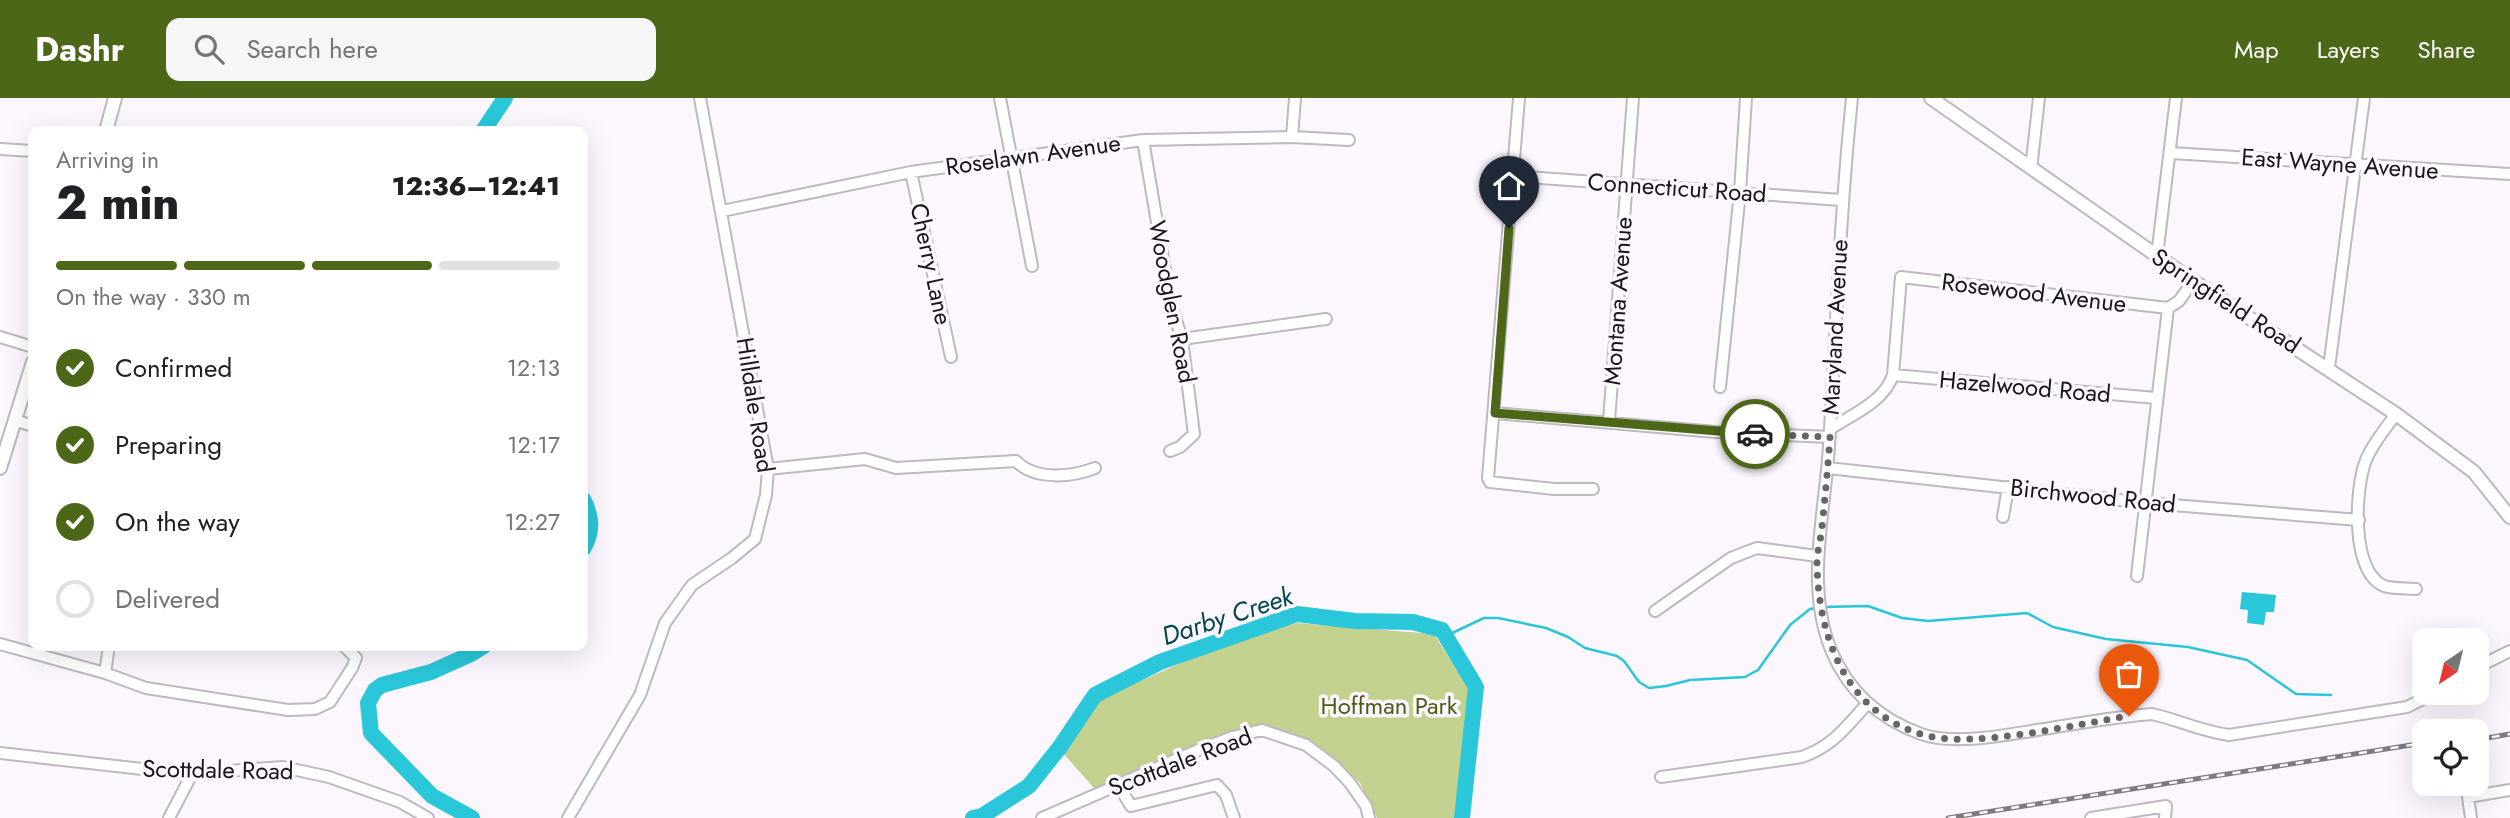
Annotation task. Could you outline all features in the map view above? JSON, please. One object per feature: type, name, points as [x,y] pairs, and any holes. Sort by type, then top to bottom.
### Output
[{"type":"main road","points":[[107,126],[115,98]]},
{"type":"main road","name":"Springfield Road","points":[[1931,98],[2193,281],[2396,414],[2474,472],[2510,517]]},
{"type":"main road","points":[[0,468],[28,378]]},
{"type":"street","name":"Hilldale Road","points":[[568,818],[640,695],[665,623],[692,585],[755,539],[766,495],[768,469],[699,98]]},
{"type":"street","points":[[1000,98],[1032,266]]},
{"type":"street","points":[[1292,137],[1295,98]]},
{"type":"street","points":[[1519,98],[1488,478],[1490,482],[1554,489],[1592,489]]},
{"type":"street","name":"Montana Avenue","points":[[1609,421],[1633,98]]},
{"type":"street","points":[[1720,387],[1740,192],[1746,98]]},
{"type":"street","name":"Maryland Avenue","points":[[1852,98],[1841,200],[1828,468],[1817,556],[1821,614],[1831,651],[1847,679],[1867,705]]},
{"type":"street","points":[[2031,169],[2039,98]]},
{"type":"street","points":[[2157,256],[2176,98]]},
{"type":"street","points":[[2329,368],[2364,98]]},
{"type":"street","name":"Roselawn Avenue","points":[[722,211],[911,172],[1143,140],[1292,137],[1349,140]]},
{"type":"street","name":"Woodglen Road","points":[[1143,140],[1171,305],[1182,339],[1194,419],[1194,434],[1180,447],[1170,451]]},
{"type":"street","points":[[0,149],[28,152]]},
{"type":"street","name":"East Wayne Avenue","points":[[2171,153],[2510,174]]},
{"type":"street","name":"Cherry Lane","points":[[911,172],[951,357]]},
{"type":"street","name":"Connecticut Road","points":[[1513,176],[1841,200]]},
{"type":"street","name":"Rosewood Avenue","points":[[1893,375],[1901,277],[2168,308]]},
{"type":"street","points":[[2137,576],[2168,308],[2179,301],[2193,281]]},
{"type":"street","points":[[1182,339],[1326,319]]},
{"type":"street","points":[[0,337],[28,345]]},
{"type":"street","points":[[1495,413],[1716,432],[1830,433],[1882,396],[1893,375]]},
{"type":"street","name":"Hazelwood Road","points":[[1893,375],[2156,398]]},
{"type":"street","points":[[2396,414],[2367,458],[2360,477],[2360,553],[2366,572],[2383,586],[2416,589]]},
{"type":"street","points":[[14,421],[28,425]]},
{"type":"street","points":[[768,469],[865,459],[896,468],[1016,461],[1023,469],[1048,475],[1085,472],[1095,468]]},
{"type":"street","name":"Birchwood Road","points":[[1828,468],[2147,503],[2358,520]]},
{"type":"street","points":[[2003,517],[2008,487]]},
{"type":"street","points":[[1655,611],[1731,558],[1756,548],[1817,556]]},
{"type":"street","points":[[0,644],[105,673],[146,688],[288,710],[315,709],[330,702],[356,658],[349,651]]},
{"type":"street","points":[[105,673],[108,651]]},
{"type":"street","points":[[2489,662],[2510,651]]},
{"type":"street","points":[[1661,777],[1802,757],[1829,746],[1867,705],[1890,720],[1924,735],[1992,737],[2152,714],[2203,732],[2229,735],[2412,704]]},
{"type":"street","name":"Scottdale Road","points":[[1042,818],[1233,737],[1262,730],[1306,745],[1334,766],[1366,806],[1369,818]]},
{"type":"street","name":"Scottdale Road","points":[[0,753],[192,774],[283,767],[341,781],[400,802],[428,818]]},
{"type":"street","points":[[169,818],[192,774]]},
{"type":"street","points":[[1118,785],[1130,806],[1217,785],[1226,795],[1233,818]]},
{"type":"street","points":[[2471,818],[2468,797],[2510,790]]},
{"type":"street","points":[[2091,818],[2166,806],[2165,818]]},
{"type":"green space","name":"Hoffman Park","points":[[1297,623],[1434,634],[1470,691],[1456,818],[1377,818],[1360,783],[1328,753],[1309,744],[1253,727],[1094,788],[1061,751],[1099,699],[1220,646]]},
{"type":"water","points":[[2242,592],[2276,595],[2274,612],[2266,612],[2264,625],[2247,623],[2248,610],[2240,609]]},
{"type":"waterway","name":"Darby Creek","points":[[486,126],[505,98]]},
{"type":"waterway","name":"Darby Creek","points":[[588,512],[588,537]]},
{"type":"waterway","points":[[1822,607],[1868,606],[1902,618],[1928,621],[2027,613],[2053,627],[2106,639],[2188,647],[2247,660],[2296,694],[2331,695]]},
{"type":"waterway","points":[[1446,636],[1484,618],[1498,618],[1546,628],[1585,648],[1617,656],[1624,661],[1639,682],[1649,688],[1690,680],[1745,677],[1758,670],[1790,625],[1810,609],[1816,608]]},
{"type":"waterway","name":"Darby Creek","points":[[973,818],[982,816],[1029,786],[1060,747],[1095,695],[1160,662],[1297,614],[1355,621],[1413,622],[1442,630],[1476,687],[1462,818]]},
{"type":"waterway","name":"Darby Creek","points":[[472,818],[432,796],[371,733],[368,703],[375,690],[382,685],[431,672],[476,651]]},
{"type":"railway","points":[[2489,738],[2510,734]]},
{"type":"railway","points":[[1948,818],[2412,745]]},
{"type":"way so far","points":[[1755,434],[1830,437],[1817,556],[1819,602],[1831,651],[1847,679],[1867,705],[1890,720],[1924,735],[1956,738],[1992,737],[2129,716]]},
{"type":"route","points":[[1509,228],[1495,413],[1755,434]]}]
